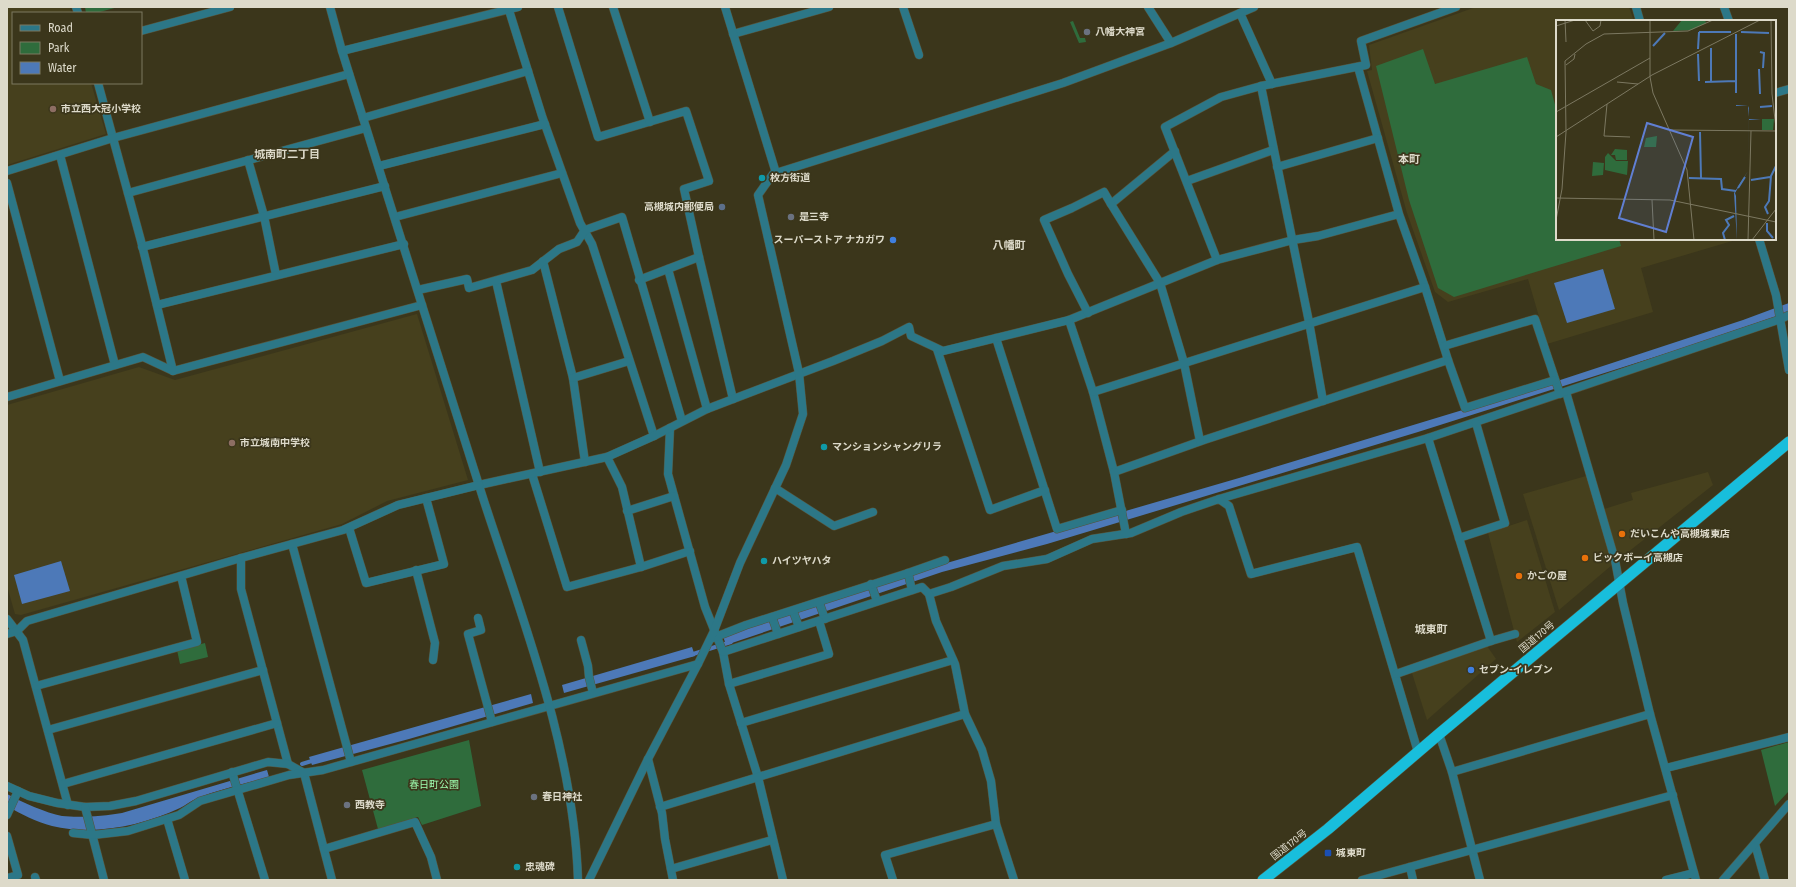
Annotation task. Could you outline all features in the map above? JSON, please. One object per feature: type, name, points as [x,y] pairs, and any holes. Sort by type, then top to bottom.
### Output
[{"type":"highway","name":"国道170号","points":[[1263,880],[1328,829],[1439,734],[1789,442]]},
{"type":"street","points":[[142,31],[230,7]]},
{"type":"street","points":[[330,7],[349,74],[537,666],[563,761],[570,795],[577,849],[578,880]]},
{"type":"street","points":[[342,51],[508,8],[518,7]]},
{"type":"street","points":[[558,7],[598,137],[686,111],[709,181],[684,189],[733,399]]},
{"type":"street","points":[[613,7],[650,122]]},
{"type":"street","points":[[725,7],[776,173]]},
{"type":"street","points":[[733,34],[829,7]]},
{"type":"street","points":[[903,7],[919,55]]},
{"type":"street","points":[[1148,7],[1171,43]]},
{"type":"street","points":[[589,880],[648,759],[709,641],[716,633],[740,563],[786,465],[803,414],[799,373],[758,196],[773,174],[1063,83],[1171,43],[1254,7]]},
{"type":"street","points":[[1217,260],[1165,127],[1221,97],[1261,86],[1366,65],[1361,41],[1456,7]]},
{"type":"street","points":[[1636,7],[1640,20]]},
{"type":"street","points":[[1724,7],[1729,20]]},
{"type":"street","points":[[508,8],[562,173],[580,223],[592,244],[654,436]]},
{"type":"street","points":[[1240,13],[1272,84]]},
{"type":"street","points":[[1358,67],[1399,214],[1426,287],[1448,360],[1465,408],[1555,380]]},
{"type":"street","points":[[363,118],[528,71]]},
{"type":"street","points":[[7,171],[113,138],[349,74]]},
{"type":"street","points":[[98,84],[128,192],[173,371]]},
{"type":"street","points":[[1261,86],[1309,322],[1323,401]]},
{"type":"street","points":[[1776,93],[1789,88]]},
{"type":"street","points":[[379,166],[545,124]]},
{"type":"street","points":[[128,192],[366,128]]},
{"type":"street","points":[[1277,167],[1378,138]]},
{"type":"street","points":[[1187,181],[1273,150]]},
{"type":"street","points":[[1111,204],[1175,151]]},
{"type":"street","points":[[60,155],[115,365]]},
{"type":"street","points":[[248,160],[264,216],[276,275]]},
{"type":"street","points":[[395,217],[562,173]]},
{"type":"street","points":[[7,183],[60,381]]},
{"type":"street","points":[[142,247],[385,186]]},
{"type":"street","points":[[1088,313],[1068,274],[1044,220],[1104,192],[1160,283],[1184,363],[1200,441]]},
{"type":"street","points":[[7,634],[17,631],[27,622],[241,558],[349,528],[398,505],[479,485],[607,457],[654,436],[707,409],[868,347],[909,327],[911,336],[943,351],[1070,320],[1217,260],[1292,240],[1318,236],[1399,214]]},
{"type":"street","points":[[418,290],[466,278],[469,288],[532,270],[559,249],[577,242],[585,230],[622,217],[639,280],[682,421]]},
{"type":"street","points":[[1759,240],[1776,295],[1789,370]]},
{"type":"street","points":[[157,306],[404,244]]},
{"type":"street","points":[[639,280],[699,258]]},
{"type":"street","points":[[544,261],[573,378],[585,462]]},
{"type":"street","points":[[668,269],[707,409]]},
{"type":"street","points":[[496,281],[536,473],[566,587],[641,567],[690,551]]},
{"type":"street","points":[[1093,392],[1309,322],[1426,287]]},
{"type":"street","points":[[7,397],[143,357],[173,371],[422,304]]},
{"type":"street","points":[[929,594],[951,587],[1003,566],[1047,559],[1092,539],[1131,533],[1180,512],[1219,499],[1476,423],[1789,315]]},
{"type":"street","points":[[1444,346],[1535,319],[1555,380],[1563,393],[1615,560],[1650,714],[1695,876],[1666,880]]},
{"type":"street","points":[[1070,320],[1093,392],[1114,472],[1126,534]]},
{"type":"street","points":[[996,338],[1057,529],[1122,510]]},
{"type":"street","points":[[938,349],[990,510],[1045,490]]},
{"type":"street","points":[[1114,472],[1200,441],[1448,360]]},
{"type":"street","points":[[573,378],[629,361]]},
{"type":"street","points":[[1459,538],[1505,523],[1476,423]]},
{"type":"street","points":[[670,428],[668,474],[705,607],[723,652],[729,684],[758,777],[772,840],[783,880]]},
{"type":"street","points":[[1428,438],[1490,641]]},
{"type":"street","points":[[607,457],[622,487],[641,567]]},
{"type":"street","points":[[775,488],[834,526],[873,512]]},
{"type":"street","points":[[627,511],[674,496]]},
{"type":"street","points":[[349,528],[366,582],[444,564],[426,498]]},
{"type":"street","points":[[1219,499],[1229,506],[1251,574],[1357,547],[1418,752]]},
{"type":"street","points":[[292,544],[350,759]]},
{"type":"street","points":[[241,558],[241,589],[288,764]]},
{"type":"street","points":[[716,633],[793,611],[945,560]]},
{"type":"street","points":[[416,570],[435,642],[433,660]]},
{"type":"street","points":[[908,573],[912,590]]},
{"type":"street","points":[[36,686],[196,642],[181,576]]},
{"type":"street","points":[[871,584],[876,601]]},
{"type":"street","points":[[723,652],[922,587],[929,594],[936,621],[953,660],[965,714],[982,750],[991,781],[996,824],[1014,880]]},
{"type":"street","points":[[729,684],[829,654],[819,602]]},
{"type":"street","points":[[793,611],[799,627]]},
{"type":"street","points":[[772,617],[778,634]]},
{"type":"street","points":[[478,618],[481,630],[468,634],[491,719]]},
{"type":"street","points":[[7,619],[23,640],[68,805]]},
{"type":"street","points":[[1396,674],[1490,641],[1515,634]]},
{"type":"street","points":[[581,640],[588,666],[592,690]]},
{"type":"street","points":[[741,723],[953,660]]},
{"type":"street","points":[[73,833],[128,831],[178,815],[200,801],[237,789],[289,775],[323,770],[350,759],[491,719],[548,706],[592,690],[698,664]]},
{"type":"street","points":[[48,730],[263,670]]},
{"type":"street","points":[[660,807],[965,714]]},
{"type":"street","points":[[1452,772],[1650,714]]},
{"type":"street","points":[[63,784],[277,723]]},
{"type":"street","points":[[1439,734],[1452,772],[1480,880]]},
{"type":"street","points":[[1666,768],[1789,737]]},
{"type":"street","points":[[648,759],[660,807],[673,880]]},
{"type":"street","points":[[7,786],[16,794],[86,810],[136,801],[233,775],[268,762],[288,764],[304,773],[332,880]]},
{"type":"street","points":[[233,775],[265,880]]},
{"type":"street","points":[[7,814],[16,794]]},
{"type":"street","points":[[1362,880],[1673,795]]},
{"type":"street","points":[[1723,880],[1789,804]]},
{"type":"street","points":[[86,810],[104,880]]},
{"type":"street","points":[[167,819],[185,880]]},
{"type":"street","points":[[324,849],[415,822],[431,857],[437,880]]},
{"type":"street","points":[[892,880],[885,855],[996,824]]},
{"type":"street","points":[[7,836],[18,875],[7,878]]},
{"type":"street","points":[[671,869],[772,840]]},
{"type":"street","points":[[1754,844],[1765,880]]},
{"type":"street","points":[[1410,867],[1413,880]]},
{"type":"shaded area","name":"市立西大冠小学校","points":[[7,7],[70,7],[71,12],[12,12],[12,84],[91,84],[106,134],[7,165]]},
{"type":"shaded area","points":[[1476,7],[1629,7],[1634,20],[1556,20],[1556,240],[1736,240],[1641,268],[1653,312],[1547,344],[1528,279],[1448,302],[1435,292],[1407,213],[1367,71],[1372,70],[1369,45]]},
{"type":"shaded area","name":"市立城南中学校","points":[[417,314],[468,480],[387,501],[342,524],[21,615],[15,614],[7,586],[7,405],[139,367],[175,380]]},
{"type":"shaded area","points":[[1708,472],[1713,485],[1618,560],[1604,509],[1633,500],[1631,493]]},
{"type":"shaded area","points":[[1586,476],[1612,565],[1559,610],[1523,494]]},
{"type":"shaded area","points":[[1527,520],[1555,612],[1517,642],[1488,533]]},
{"type":"shaded area","points":[[1487,646],[1496,659],[1427,720],[1411,670]]},
{"type":"green space","points":[[85,7],[118,7],[100,12],[86,12]]},
{"type":"green space","points":[[1073,21],[1080,38],[1085,38],[1086,42],[1079,43],[1070,22]]},
{"type":"green space","points":[[1423,49],[1435,84],[1527,57],[1536,84],[1551,90],[1556,108],[1556,240],[1619,240],[1621,246],[1454,297],[1438,288],[1409,200],[1376,66]]},
{"type":"green space","points":[[205,643],[208,657],[180,664],[177,650]]},
{"type":"green space","name":"春日町公園","points":[[469,740],[481,806],[422,825],[418,817],[378,829],[362,770]]},
{"type":"green space","points":[[1789,742],[1789,791],[1775,806],[1761,750]]},
{"type":"water","points":[[1603,269],[1615,309],[1567,323],[1554,283]]},
{"type":"water","points":[[1789,303],[1789,312],[1674,351],[1418,432],[1047,544],[942,572],[726,645],[723,636],[933,567],[1239,478],[1542,386],[1743,320]]},
{"type":"water","points":[[61,561],[70,591],[22,604],[14,575]]},
{"type":"water","points":[[692,647],[695,656],[564,693],[562,685]]},
{"type":"water","points":[[531,694],[533,703],[409,739],[312,765],[309,757]]},
{"type":"water","points":[[267,770],[269,777],[205,795],[180,808],[149,820],[117,828],[84,830],[52,826],[34,820],[7,806],[7,794],[34,807],[62,816],[84,817],[115,814]]},
{"type":"waterway","points":[[690,655],[731,642]]},
{"type":"waterway","points":[[302,764],[315,760]]},
{"type":"place","name":"八幡大神宮","points":[[1087,32]]},
{"type":"place","name":"市立西大冠小学校","points":[[53,109]]},
{"type":"place","name":"枚方街道","points":[[762,178]]},
{"type":"place","name":"高槻城内郵便局","points":[[722,207]]},
{"type":"place","name":"是三寺","points":[[791,217]]},
{"type":"place","name":"スーパーストア ナカガワ","points":[[893,240]]},
{"type":"place","name":"市立城南中学校","points":[[232,443]]},
{"type":"place","name":"マンションシャングリラ","points":[[824,447]]},
{"type":"place","name":"だいこんや高槻城東店","points":[[1622,534]]},
{"type":"place","name":"ビックボーイ高槻店","points":[[1585,558]]},
{"type":"place","name":"ハイツヤハタ","points":[[764,561]]},
{"type":"place","name":"かごの屋","points":[[1519,576]]},
{"type":"place","name":"セブン-イレブン","points":[[1471,670]]},
{"type":"place","name":"春日神社","points":[[534,797]]},
{"type":"place","name":"西教寺","points":[[347,805]]},
{"type":"place","name":"城東町","points":[[1328,853]]},
{"type":"place","name":"忠魂碑","points":[[517,867]]},
{"type":"district","name":"城南町二丁目","points":[[287,154]]},
{"type":"district","name":"本町","points":[[1409,159]]},
{"type":"district","name":"八幡町","points":[[1009,245]]},
{"type":"district","name":"城東町","points":[[1431,629]]}]
